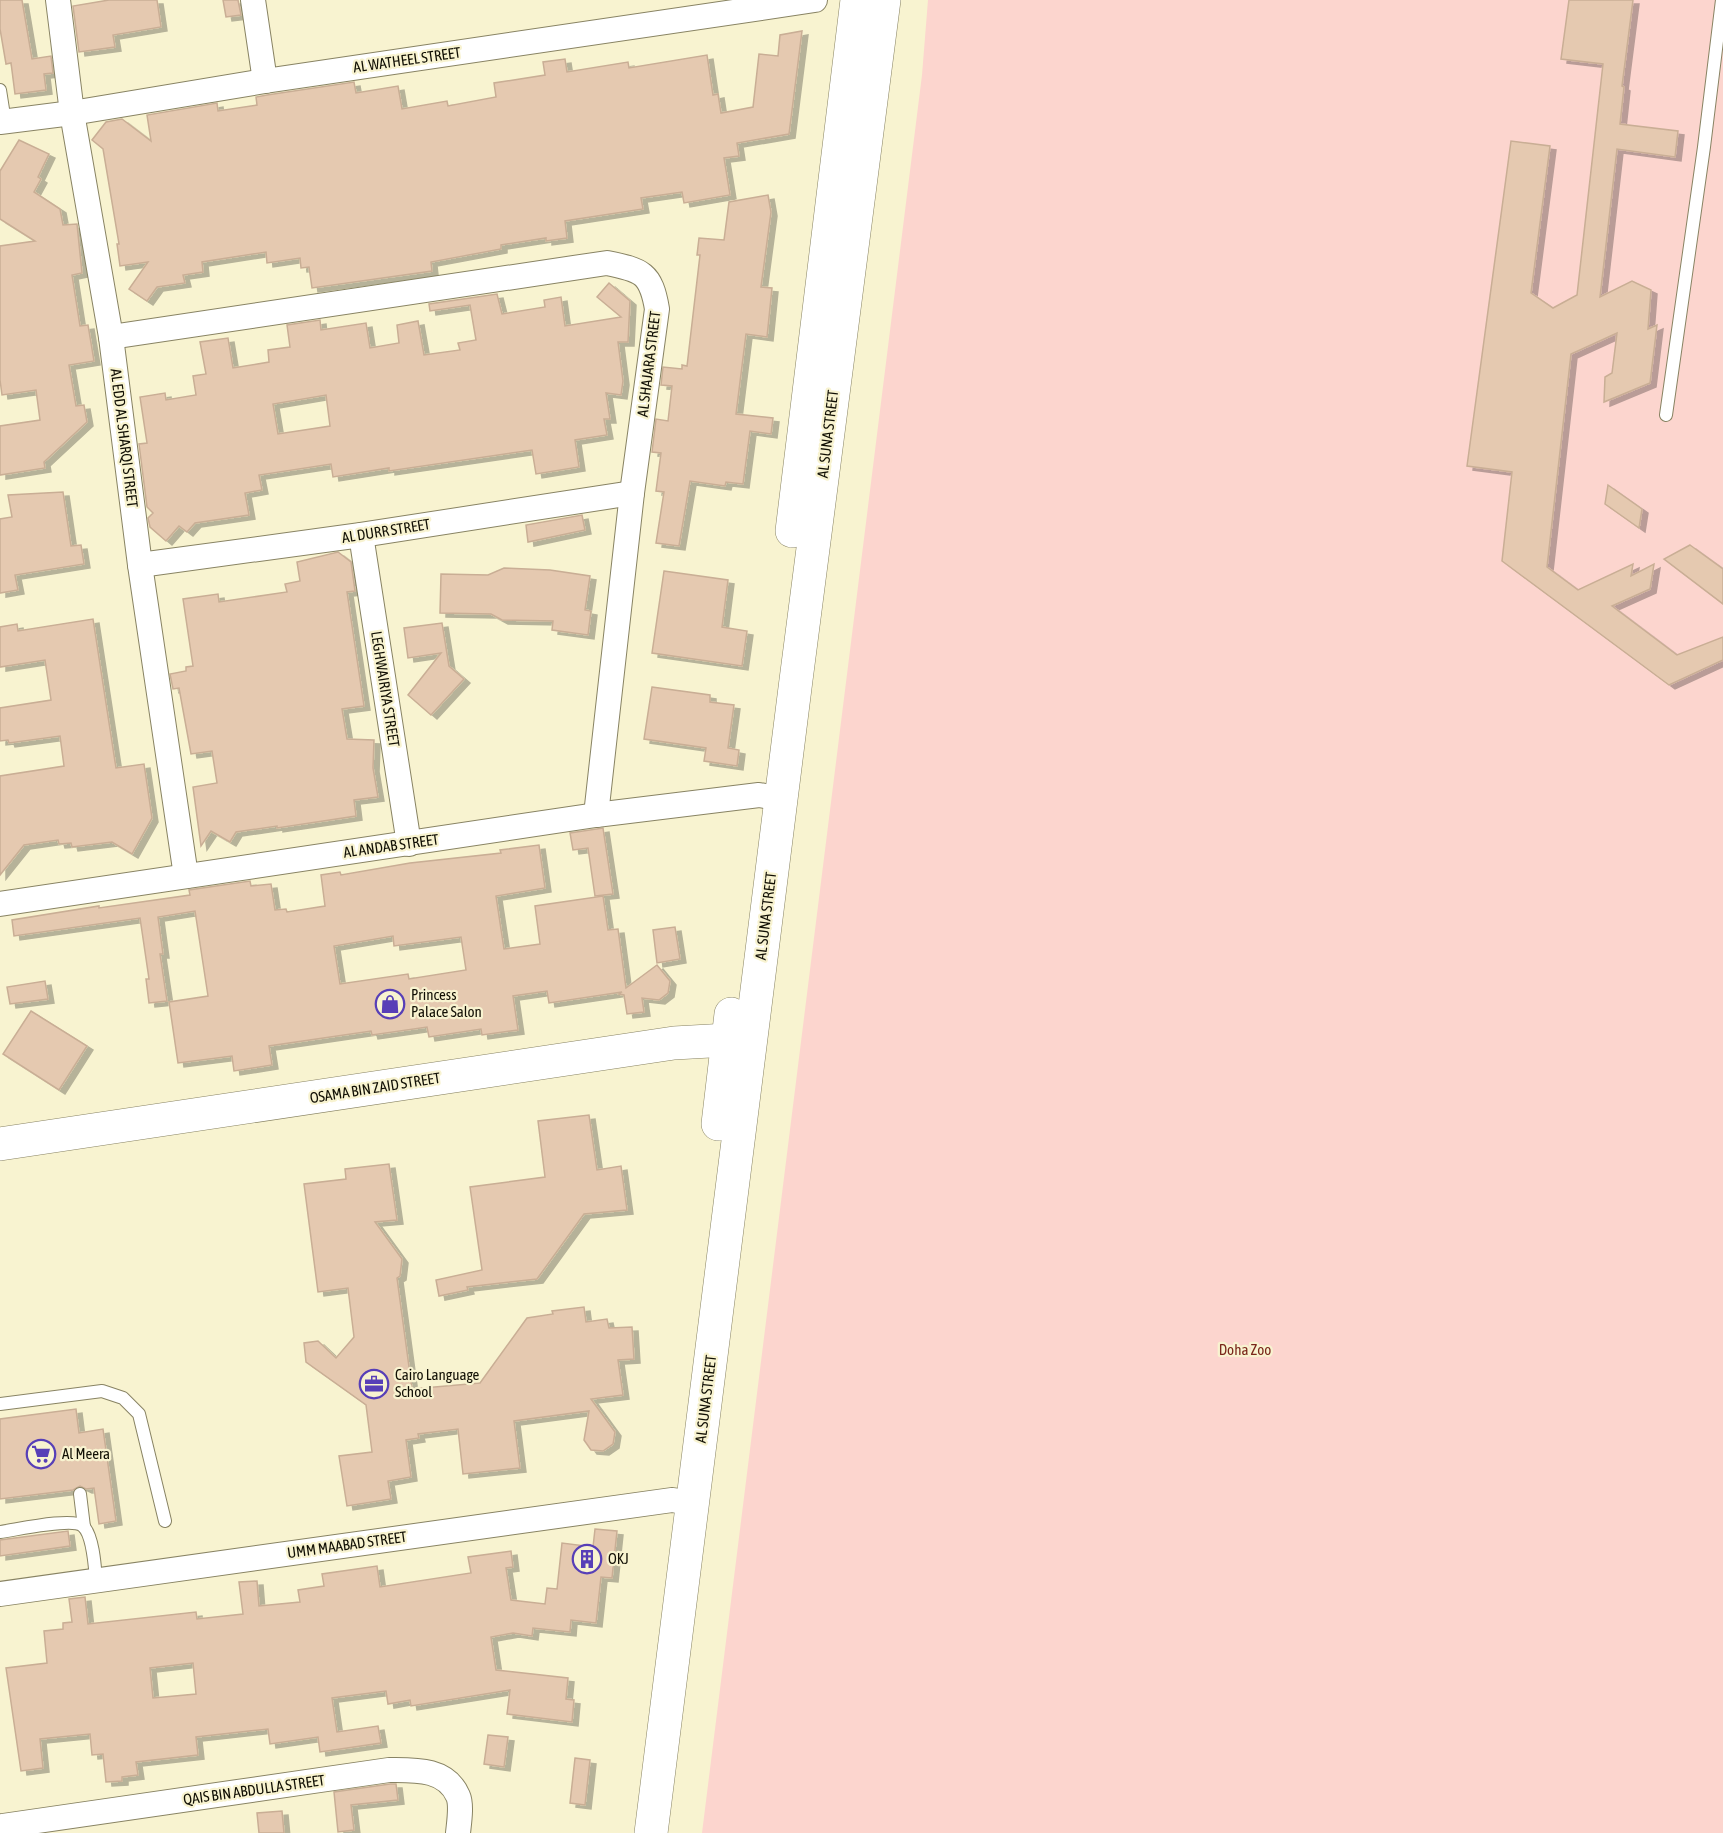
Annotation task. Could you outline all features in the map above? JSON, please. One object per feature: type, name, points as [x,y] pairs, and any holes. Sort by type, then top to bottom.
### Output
[{"type":"street","name":"AL EDD AL SHARQI STREET","points":[[58,0],[72,113],[111,337],[140,565],[186,876]]},
{"type":"street","points":[[253,0],[265,81]]},
{"type":"street","name":"AL WATHEEL STREET","points":[[2,122],[815,0]]},
{"type":"street","points":[[848,0],[875,1]]},
{"type":"street","name":"AL SUNA STREET","points":[[651,1833],[683,1501],[832,308],[875,1]]},
{"type":"street","name":"AL SHAJARA STREET","points":[[111,337],[608,263],[630,268],[647,277],[654,292],[657,309],[632,493],[596,815]]},
{"type":"street","name":"AL DURR STREET","points":[[140,565],[361,535],[632,493]]},
{"type":"street","name":"LEGHWAIRIYA STREET","points":[[361,535],[409,844]]},
{"type":"street","name":"AL ANDAB STREET","points":[[0,904],[596,815],[770,799]]},
{"type":"street","name":"OSAMA BIN ZAID STREET","points":[[0,1144],[662,1045],[738,1054]]},
{"type":"street","name":"OSAMA BIN ZAID STREET","points":[[0,1167],[738,1054]]},
{"type":"street","name":"AL SUNA STREET","points":[[630,1833],[683,1501]]},
{"type":"street","name":"UMM MAABAD STREET","points":[[0,1594],[683,1501]]},
{"type":"street","name":"QAIS BIN ABDULLA STREET","points":[[2,1822],[388,1770],[423,1770],[446,1779],[459,1797],[458,1833]]},
{"type":"lane","points":[[1666,415],[1704,147],[1722,0]]},
{"type":"lane","points":[[0,90],[2,122]]},
{"type":"lane","points":[[0,1404],[102,1390],[123,1398],[140,1413],[165,1521]]},
{"type":"lane","points":[[80,1494],[84,1527],[89,1537],[96,1580]]},
{"type":"lane","points":[[0,1532],[72,1521],[84,1527]]},
{"type":"green space","name":"Doha Zoo","points":[[928,0],[1723,0],[1723,1833],[702,1833],[922,75]]},
{"type":"building","points":[[0,0],[22,0],[32,59],[51,56],[53,73],[44,74],[46,90],[15,94],[11,63],[6,64],[0,29]]},
{"type":"building","points":[[109,0],[157,0],[161,27],[113,35],[115,47],[79,52],[73,6]]},
{"type":"building","points":[[223,0],[238,0],[241,15],[226,17]]},
{"type":"building","points":[[1569,0],[1633,0],[1622,86],[1624,87],[1620,124],[1678,131],[1675,157],[1617,149],[1600,297],[1632,281],[1651,290],[1648,329],[1657,325],[1650,383],[1604,402],[1605,377],[1612,373],[1617,333],[1571,354],[1547,567],[1578,590],[1633,564],[1631,576],[1654,564],[1650,589],[1612,606],[1677,655],[1723,637],[1723,660],[1669,685],[1502,561],[1512,472],[1467,466],[1511,141],[1550,146],[1531,293],[1553,308],[1577,295],[1603,64],[1561,59]]},
{"type":"building","points":[[802,31],[789,134],[737,143],[739,156],[724,158],[730,195],[684,203],[682,192],[641,198],[643,209],[565,221],[567,238],[546,241],[546,238],[501,245],[501,249],[431,262],[432,271],[312,288],[309,267],[301,268],[300,258],[267,263],[266,252],[202,262],[203,272],[183,275],[185,283],[157,287],[147,301],[129,289],[148,262],[120,266],[117,244],[119,244],[103,149],[92,140],[106,122],[122,119],[151,141],[147,115],[217,103],[218,111],[257,105],[256,97],[267,95],[354,82],[356,93],[398,86],[402,109],[447,101],[448,106],[496,97],[494,83],[545,75],[543,62],[565,59],[567,72],[628,62],[629,68],[707,55],[713,95],[718,94],[721,113],[753,107],[759,54],[778,56],[780,35]]},
{"type":"building","points":[[19,140],[49,154],[34,192],[60,209],[63,225],[77,224],[82,273],[72,275],[80,326],[88,325],[94,361],[69,365],[76,406],[84,405],[87,422],[44,462],[45,468],[0,475],[0,426],[40,420],[36,390],[2,395],[0,380],[0,246],[35,241],[0,219],[0,171]]},
{"type":"building","points":[[768,195],[771,212],[761,287],[772,288],[767,337],[746,334],[736,414],[773,418],[771,434],[750,431],[743,484],[726,482],[725,486],[690,481],[679,546],[656,543],[664,492],[656,491],[661,453],[652,452],[656,419],[668,421],[672,386],[661,385],[663,367],[682,369],[682,365],[687,366],[700,255],[697,255],[699,238],[724,240],[729,202]]},
{"type":"building","points":[[609,283],[630,301],[628,342],[618,342],[623,381],[621,395],[606,393],[610,419],[604,419],[607,435],[575,440],[579,467],[536,474],[532,450],[333,477],[331,464],[259,475],[262,490],[245,493],[249,515],[195,523],[187,532],[179,526],[166,541],[150,527],[148,518],[153,513],[147,507],[139,444],[147,443],[140,397],[165,393],[166,400],[196,395],[193,376],[206,374],[200,342],[228,338],[233,368],[269,362],[268,350],[290,347],[287,325],[320,320],[321,330],[366,323],[370,348],[399,343],[397,325],[418,321],[424,355],[460,350],[458,343],[476,340],[470,305],[430,311],[429,304],[497,294],[502,314],[545,307],[544,300],[561,297],[565,326],[621,317],[597,297]],"holes":[[[326,395],[330,426],[278,434],[273,404]]]},
{"type":"building","points":[[1608,485],[1642,509],[1639,528],[1605,504]]},
{"type":"building","points":[[63,492],[71,546],[81,545],[84,564],[15,575],[18,590],[0,593],[0,519],[12,517],[8,495]]},
{"type":"building","points":[[582,515],[585,530],[528,542],[526,525]]},
{"type":"building","points":[[1690,545],[1723,569],[1723,604],[1664,559]]},
{"type":"building","points":[[338,552],[351,562],[355,591],[347,592],[364,706],[342,709],[347,739],[374,740],[373,768],[378,797],[354,800],[356,816],[236,832],[230,842],[211,831],[201,846],[193,787],[217,783],[212,751],[191,754],[179,688],[173,689],[170,674],[186,671],[186,667],[193,666],[183,599],[218,594],[219,602],[287,592],[285,584],[300,581],[297,562]]},
{"type":"building","points":[[504,568],[550,570],[590,576],[585,610],[591,611],[588,635],[552,630],[553,621],[502,620],[491,614],[440,613],[441,574],[488,575]]},
{"type":"building","points":[[664,571],[728,580],[722,627],[747,631],[742,666],[652,653]]},
{"type":"building","points":[[93,619],[116,768],[144,764],[152,818],[132,854],[112,842],[72,847],[71,843],[59,844],[58,840],[24,845],[0,875],[0,776],[64,766],[60,736],[9,743],[8,740],[0,741],[0,708],[51,700],[45,660],[0,667],[0,627],[17,624],[18,631]]},
{"type":"building","points":[[442,623],[449,666],[464,679],[431,715],[408,695],[441,653],[408,658],[404,628]]},
{"type":"building","points":[[652,687],[710,695],[710,702],[734,705],[728,748],[739,750],[737,766],[704,761],[706,748],[644,739]]},
{"type":"building","points":[[603,828],[613,894],[595,896],[588,848],[573,850],[570,833]]},
{"type":"building","points":[[539,845],[545,888],[496,896],[504,949],[540,944],[535,906],[603,896],[608,930],[618,929],[626,988],[657,965],[670,981],[668,993],[659,1000],[642,998],[644,1012],[627,1014],[624,995],[619,994],[622,992],[549,1003],[547,991],[513,996],[518,1030],[482,1035],[481,1029],[429,1037],[427,1027],[372,1035],[371,1031],[269,1046],[272,1065],[234,1071],[232,1056],[178,1063],[169,1002],[208,996],[195,911],[158,917],[163,954],[160,954],[167,1001],[149,1003],[146,979],[149,979],[140,918],[14,936],[12,920],[190,895],[189,890],[250,881],[251,886],[271,884],[275,910],[286,909],[287,912],[325,906],[321,875],[340,872],[341,875],[410,863],[501,853],[500,850]],"holes":[[[393,936],[394,946],[461,937],[466,970],[409,979],[408,974],[340,984],[334,946]]]},
{"type":"building","points":[[675,927],[680,959],[657,963],[653,930]]},
{"type":"building","points":[[45,981],[48,999],[10,1004],[7,987]]},
{"type":"building","points":[[31,1011],[87,1046],[59,1090],[3,1054]]},
{"type":"building","points":[[589,1115],[597,1170],[621,1166],[627,1210],[584,1214],[537,1279],[467,1287],[468,1290],[439,1296],[436,1280],[482,1270],[470,1187],[545,1177],[538,1121]]},
{"type":"building","points":[[389,1164],[397,1220],[375,1222],[402,1259],[400,1276],[397,1278],[412,1389],[480,1383],[527,1318],[553,1314],[552,1311],[584,1307],[586,1322],[607,1319],[609,1328],[632,1327],[634,1359],[618,1360],[623,1395],[591,1399],[615,1432],[613,1444],[603,1451],[591,1450],[584,1440],[589,1411],[514,1421],[520,1468],[463,1474],[458,1429],[418,1434],[419,1438],[406,1440],[411,1477],[388,1481],[391,1499],[347,1506],[339,1456],[372,1452],[366,1405],[306,1362],[304,1343],[318,1341],[336,1358],[354,1337],[348,1288],[318,1292],[304,1184],[346,1179],[345,1169]]},
{"type":"building","name":"Al Meera","points":[[76,1409],[79,1433],[103,1429],[116,1521],[99,1524],[94,1488],[86,1489],[80,1486],[73,1490],[0,1499],[0,1419]]},
{"type":"building","points":[[595,1529],[617,1531],[612,1578],[601,1577],[596,1623],[571,1620],[570,1632],[533,1628],[532,1636],[513,1633],[491,1637],[496,1670],[568,1678],[566,1699],[574,1700],[572,1722],[507,1714],[510,1690],[411,1706],[410,1700],[388,1704],[386,1691],[332,1698],[337,1732],[378,1726],[381,1743],[320,1752],[318,1737],[270,1744],[268,1729],[196,1737],[198,1755],[136,1762],[138,1775],[122,1777],[122,1781],[106,1782],[103,1754],[92,1755],[90,1734],[40,1739],[43,1768],[21,1771],[6,1668],[47,1663],[44,1631],[63,1629],[63,1623],[72,1622],[69,1599],[85,1597],[88,1624],[196,1612],[197,1619],[243,1614],[239,1582],[257,1581],[259,1606],[300,1602],[298,1590],[324,1586],[322,1574],[377,1566],[380,1587],[471,1573],[468,1557],[511,1551],[513,1567],[506,1568],[511,1600],[545,1604],[547,1588],[557,1589],[562,1543],[593,1547]],"holes":[[[193,1663],[196,1694],[153,1698],[150,1668]]]},
{"type":"building","points":[[68,1531],[70,1546],[0,1556],[0,1540]]},
{"type":"building","points":[[488,1735],[508,1737],[504,1767],[484,1764]]},
{"type":"building","points":[[575,1758],[590,1760],[585,1805],[570,1803]]},
{"type":"building","points":[[396,1784],[398,1800],[351,1805],[354,1830],[338,1832],[334,1792]]},
{"type":"building","points":[[282,1811],[284,1833],[259,1833],[257,1813]]},
{"type":"place","name":"Princess Palace Salon","points":[[390,1004]]},
{"type":"place","name":"Cairo Language School","points":[[374,1384]]},
{"type":"place","name":"Al Meera","points":[[41,1454]]},
{"type":"place","name":"OKJ","points":[[587,1559]]}]
